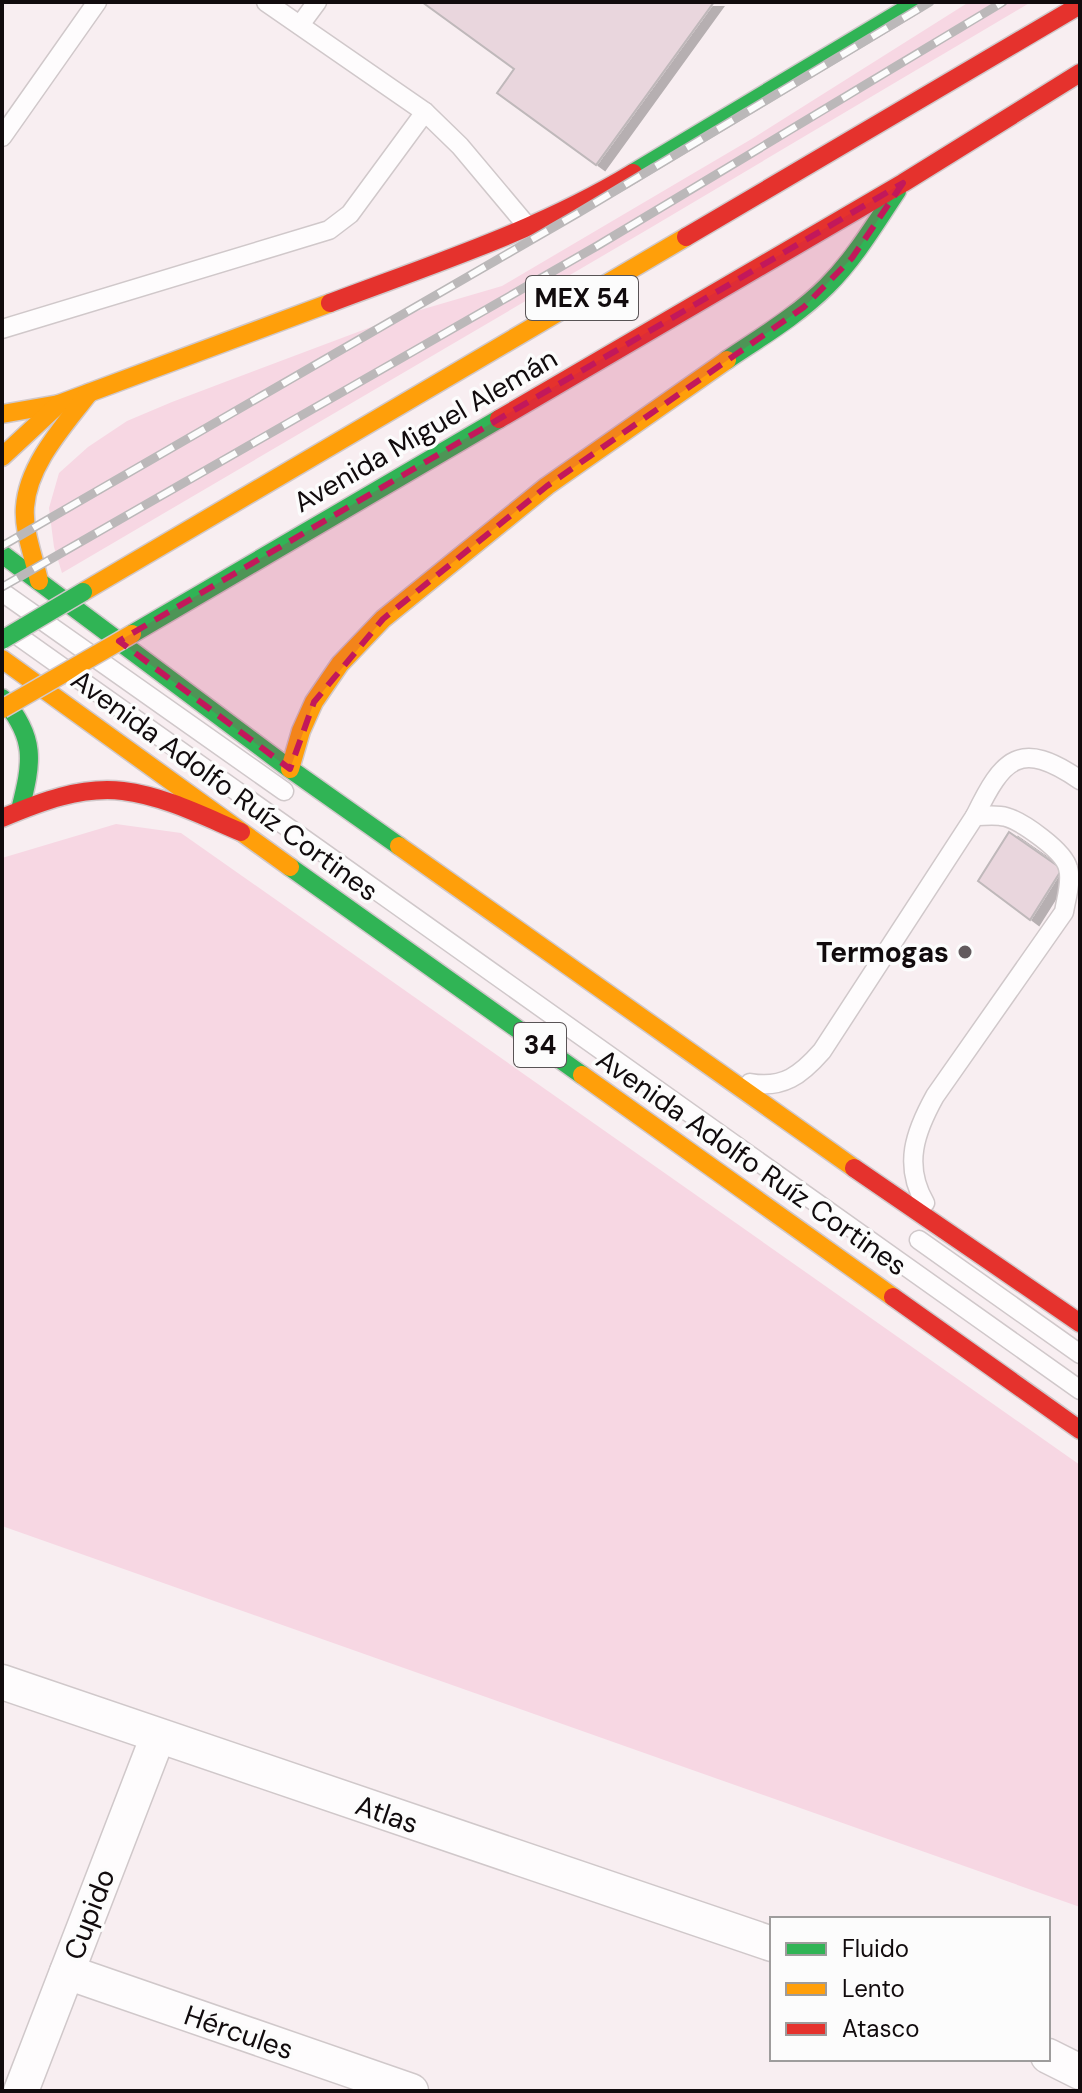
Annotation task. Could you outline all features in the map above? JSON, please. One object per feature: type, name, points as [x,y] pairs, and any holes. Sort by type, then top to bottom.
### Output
[{"type":"main road","points":[[2,414],[59,404],[528,227],[612,186],[918,2]]},
{"type":"main road","name":"Avenida Miguel Alemán","points":[[2,640],[1080,5]]},
{"type":"main road","name":"Avenida Miguel Alemán","points":[[2,709],[903,183],[1080,73]]},
{"type":"main road","points":[[290,769],[301,731],[314,702],[340,664],[383,619],[547,486],[804,307],[852,258],[903,183]]},
{"type":"main road","points":[[39,581],[25,509],[28,487],[37,467],[89,393]]},
{"type":"main road","points":[[2,457],[59,404]]},
{"type":"main road","name":"Avenida Adolfo Ruíz Cortines","points":[[2,554],[290,769],[725,1078],[1080,1323]]},
{"type":"main road","name":"Avenida Adolfo Ruíz Cortines","points":[[2,659],[1080,1430]]},
{"type":"main road","points":[[2,698],[12,707],[30,748],[30,765],[20,810]]},
{"type":"main road","points":[[2,818],[61,796],[122,791],[159,800],[241,832]]},
{"type":"street","name":"Atlas","points":[[2,1682],[770,1943]]},
{"type":"street","name":"Cupido","points":[[21,2091],[158,1736]]},
{"type":"street","name":"Hércules","points":[[67,1972],[411,2091]]},
{"type":"street","points":[[1050,2057],[1080,2072]]},
{"type":"lane","points":[[2,137],[97,2]]},
{"type":"lane","points":[[266,2],[425,112],[460,146],[528,227]]},
{"type":"lane","points":[[300,25],[317,2]]},
{"type":"lane","points":[[2,329],[329,230],[350,214],[425,112]]},
{"type":"lane","points":[[2,592],[301,803]]},
{"type":"lane","points":[[2,624],[1080,1390]]},
{"type":"lane","points":[[725,1078],[764,1085],[791,1079],[808,1067],[822,1051],[975,816],[991,784],[1011,762],[1029,757],[1048,761],[1080,780]]},
{"type":"lane","points":[[975,816],[997,815],[1012,819],[1065,860],[1070,872],[1064,912]]},
{"type":"lane","points":[[938,1227],[916,1188],[913,1162],[916,1137],[923,1118],[935,1096],[1080,890]]},
{"type":"lane","points":[[898,1225],[1080,1354]]},
{"type":"highlighted area","points":[[903,183],[852,258],[804,307],[547,486],[383,619],[314,702],[290,769],[119,641]]},
{"type":"shaded area","points":[[969,2],[1031,2],[62,573],[54,547],[49,508],[59,473],[88,447],[127,421],[403,315],[502,286],[755,137]]},
{"type":"shaded area","points":[[116,824],[181,833],[1080,1465],[1080,1907],[2,1526],[2,858]]},
{"type":"building","points":[[422,2],[714,2],[596,165],[497,93],[514,69]]},
{"type":"building","points":[[1009,832],[1062,869],[1030,920],[978,881]]},
{"type":"railway","points":[[2,546],[578,213],[930,2]]},
{"type":"railway","points":[[2,587],[597,246],[1003,2]]},
{"type":"traffic: fast","points":[[633,173],[918,2]]},
{"type":"traffic: fast","points":[[727,360],[816,297],[856,252],[897,191]]},
{"type":"traffic: fast","points":[[132,634],[499,419]]},
{"type":"traffic: fast","points":[[2,554],[290,769],[399,846]]},
{"type":"traffic: fast","points":[[2,640],[83,592]]},
{"type":"traffic: fast","points":[[2,698],[21,726],[29,751],[20,810]]},
{"type":"traffic: fast","points":[[290,867],[582,1075]]},
{"type":"traffic: slow","points":[[83,592],[686,237]]},
{"type":"traffic: slow","points":[[2,457],[59,404],[330,303]]},
{"type":"traffic: slow","points":[[290,769],[301,731],[314,702],[340,664],[383,619],[547,486],[727,360]]},
{"type":"traffic: slow","points":[[39,581],[26,525],[28,491],[49,446],[89,393]]},
{"type":"traffic: slow","points":[[2,414],[59,404]]},
{"type":"traffic: slow","points":[[2,709],[132,634]]},
{"type":"traffic: slow","points":[[2,659],[290,867]]},
{"type":"traffic: slow","points":[[399,846],[854,1168]]},
{"type":"traffic: slow","points":[[582,1075],[893,1297]]},
{"type":"traffic: jam","points":[[686,237],[1080,5]]},
{"type":"traffic: jam","points":[[499,419],[903,183],[1080,73]]},
{"type":"traffic: jam","points":[[330,303],[523,229],[633,173]]},
{"type":"traffic: jam","points":[[2,818],[61,797],[107,790],[168,802],[241,832]]},
{"type":"traffic: jam","points":[[854,1168],[1080,1323]]},
{"type":"traffic: jam","points":[[893,1297],[1080,1430]]},
{"type":"place","name":"Termogas","points":[[965,952]]}]
